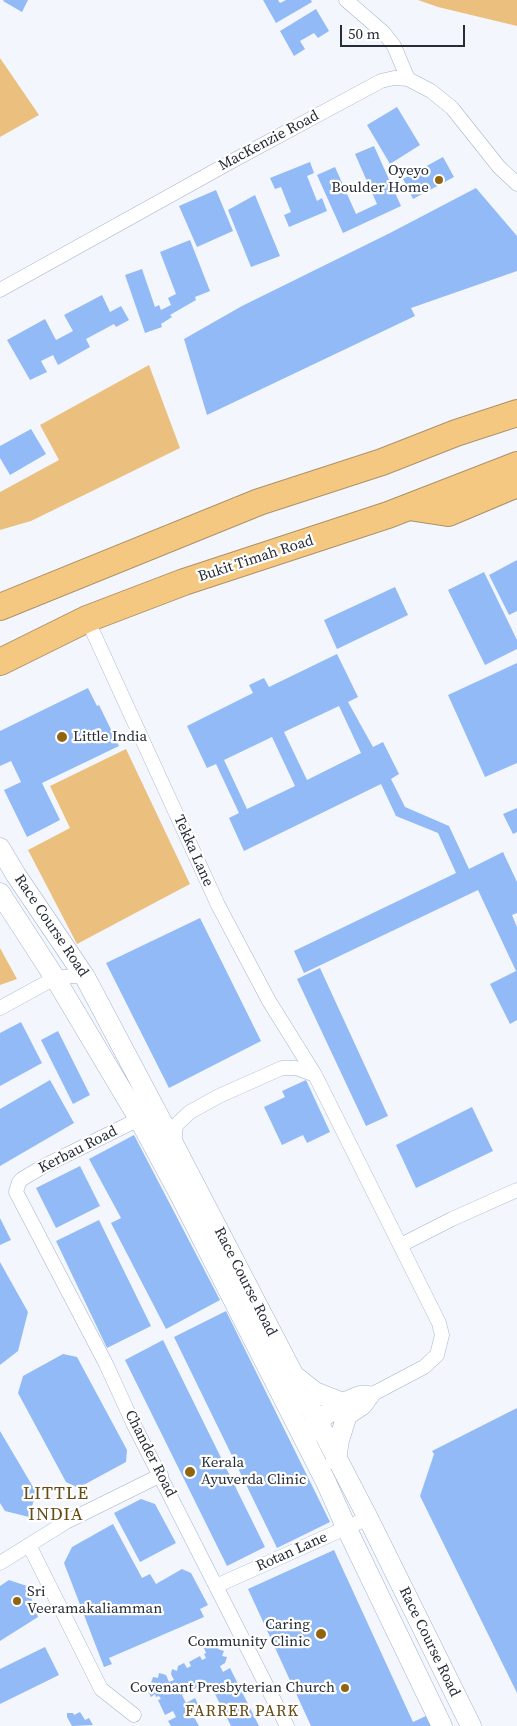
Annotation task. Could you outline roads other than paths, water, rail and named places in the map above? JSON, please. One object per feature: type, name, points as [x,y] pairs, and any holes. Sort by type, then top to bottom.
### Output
[{"type":"highway","points":[[0,606],[259,502],[382,462],[517,413]]},
{"type":"highway","name":"Bukit Timah Road","points":[[0,662],[87,619],[184,582],[310,542],[517,465]]},
{"type":"highway","points":[[408,507],[448,514],[517,484]]},
{"type":"street","points":[[346,0],[384,33],[394,46],[408,79],[431,91],[452,108],[499,167],[517,184]]},
{"type":"street","name":"MacKenzie Road","points":[[0,290],[381,81],[394,78],[408,79]]},
{"type":"street","name":"Tekka Lane","points":[[87,619],[218,905],[269,1001],[315,1075],[401,1245],[438,1323],[442,1335],[437,1355],[424,1367],[369,1396]]},
{"type":"street","name":"Race Course Road","points":[[0,848],[85,977],[151,1100],[336,1460],[368,1518],[471,1726]]},
{"type":"street","name":"Race Course Road","points":[[0,894],[55,978],[139,1119],[180,1195],[326,1482],[442,1726]]},
{"type":"street","points":[[0,1008],[55,978],[85,977]]},
{"type":"street","points":[[174,1145],[176,1125],[190,1112],[219,1096],[282,1068],[296,1068],[315,1075]]},
{"type":"street","points":[[139,1119],[148,1110],[151,1100]]},
{"type":"street","name":"Kerbau Road","points":[[19,1182],[44,1166],[139,1119]]},
{"type":"street","name":"Chander Road","points":[[19,1182],[17,1195],[106,1364],[133,1423],[287,1726]]},
{"type":"street","points":[[401,1245],[452,1219],[517,1190]]},
{"type":"street","points":[[292,1374],[315,1392],[343,1403]]},
{"type":"street","points":[[314,1459],[310,1439],[317,1421],[343,1403],[360,1396],[369,1396]]},
{"type":"street","points":[[336,1460],[343,1424],[348,1415],[362,1405],[369,1396]]},
{"type":"street","points":[[0,1563],[66,1522],[161,1475]]},
{"type":"street","name":"Rotan Lane","points":[[216,1586],[368,1518]]},
{"type":"street","points":[[29,1545],[101,1689],[134,1715]]},
{"type":"place","name":"Oyeyo Boulder Home","points":[[439,180]]},
{"type":"place","name":"Little India","points":[[62,737]]},
{"type":"place","name":"Kerala Ayuverda Clinic","points":[[190,1472]]},
{"type":"place","name":"Sri Veeramakaliamman","points":[[17,1601]]},
{"type":"place","name":"Caring Community Clinic","points":[[321,1634]]},
{"type":"place","name":"Covenant Presbyterian Church","points":[[345,1688]]},
{"type":"district","name":"LITTLE INDIA","points":[[56,1504]]},
{"type":"district","name":"FARRER PARK","points":[[242,1712]]}]
